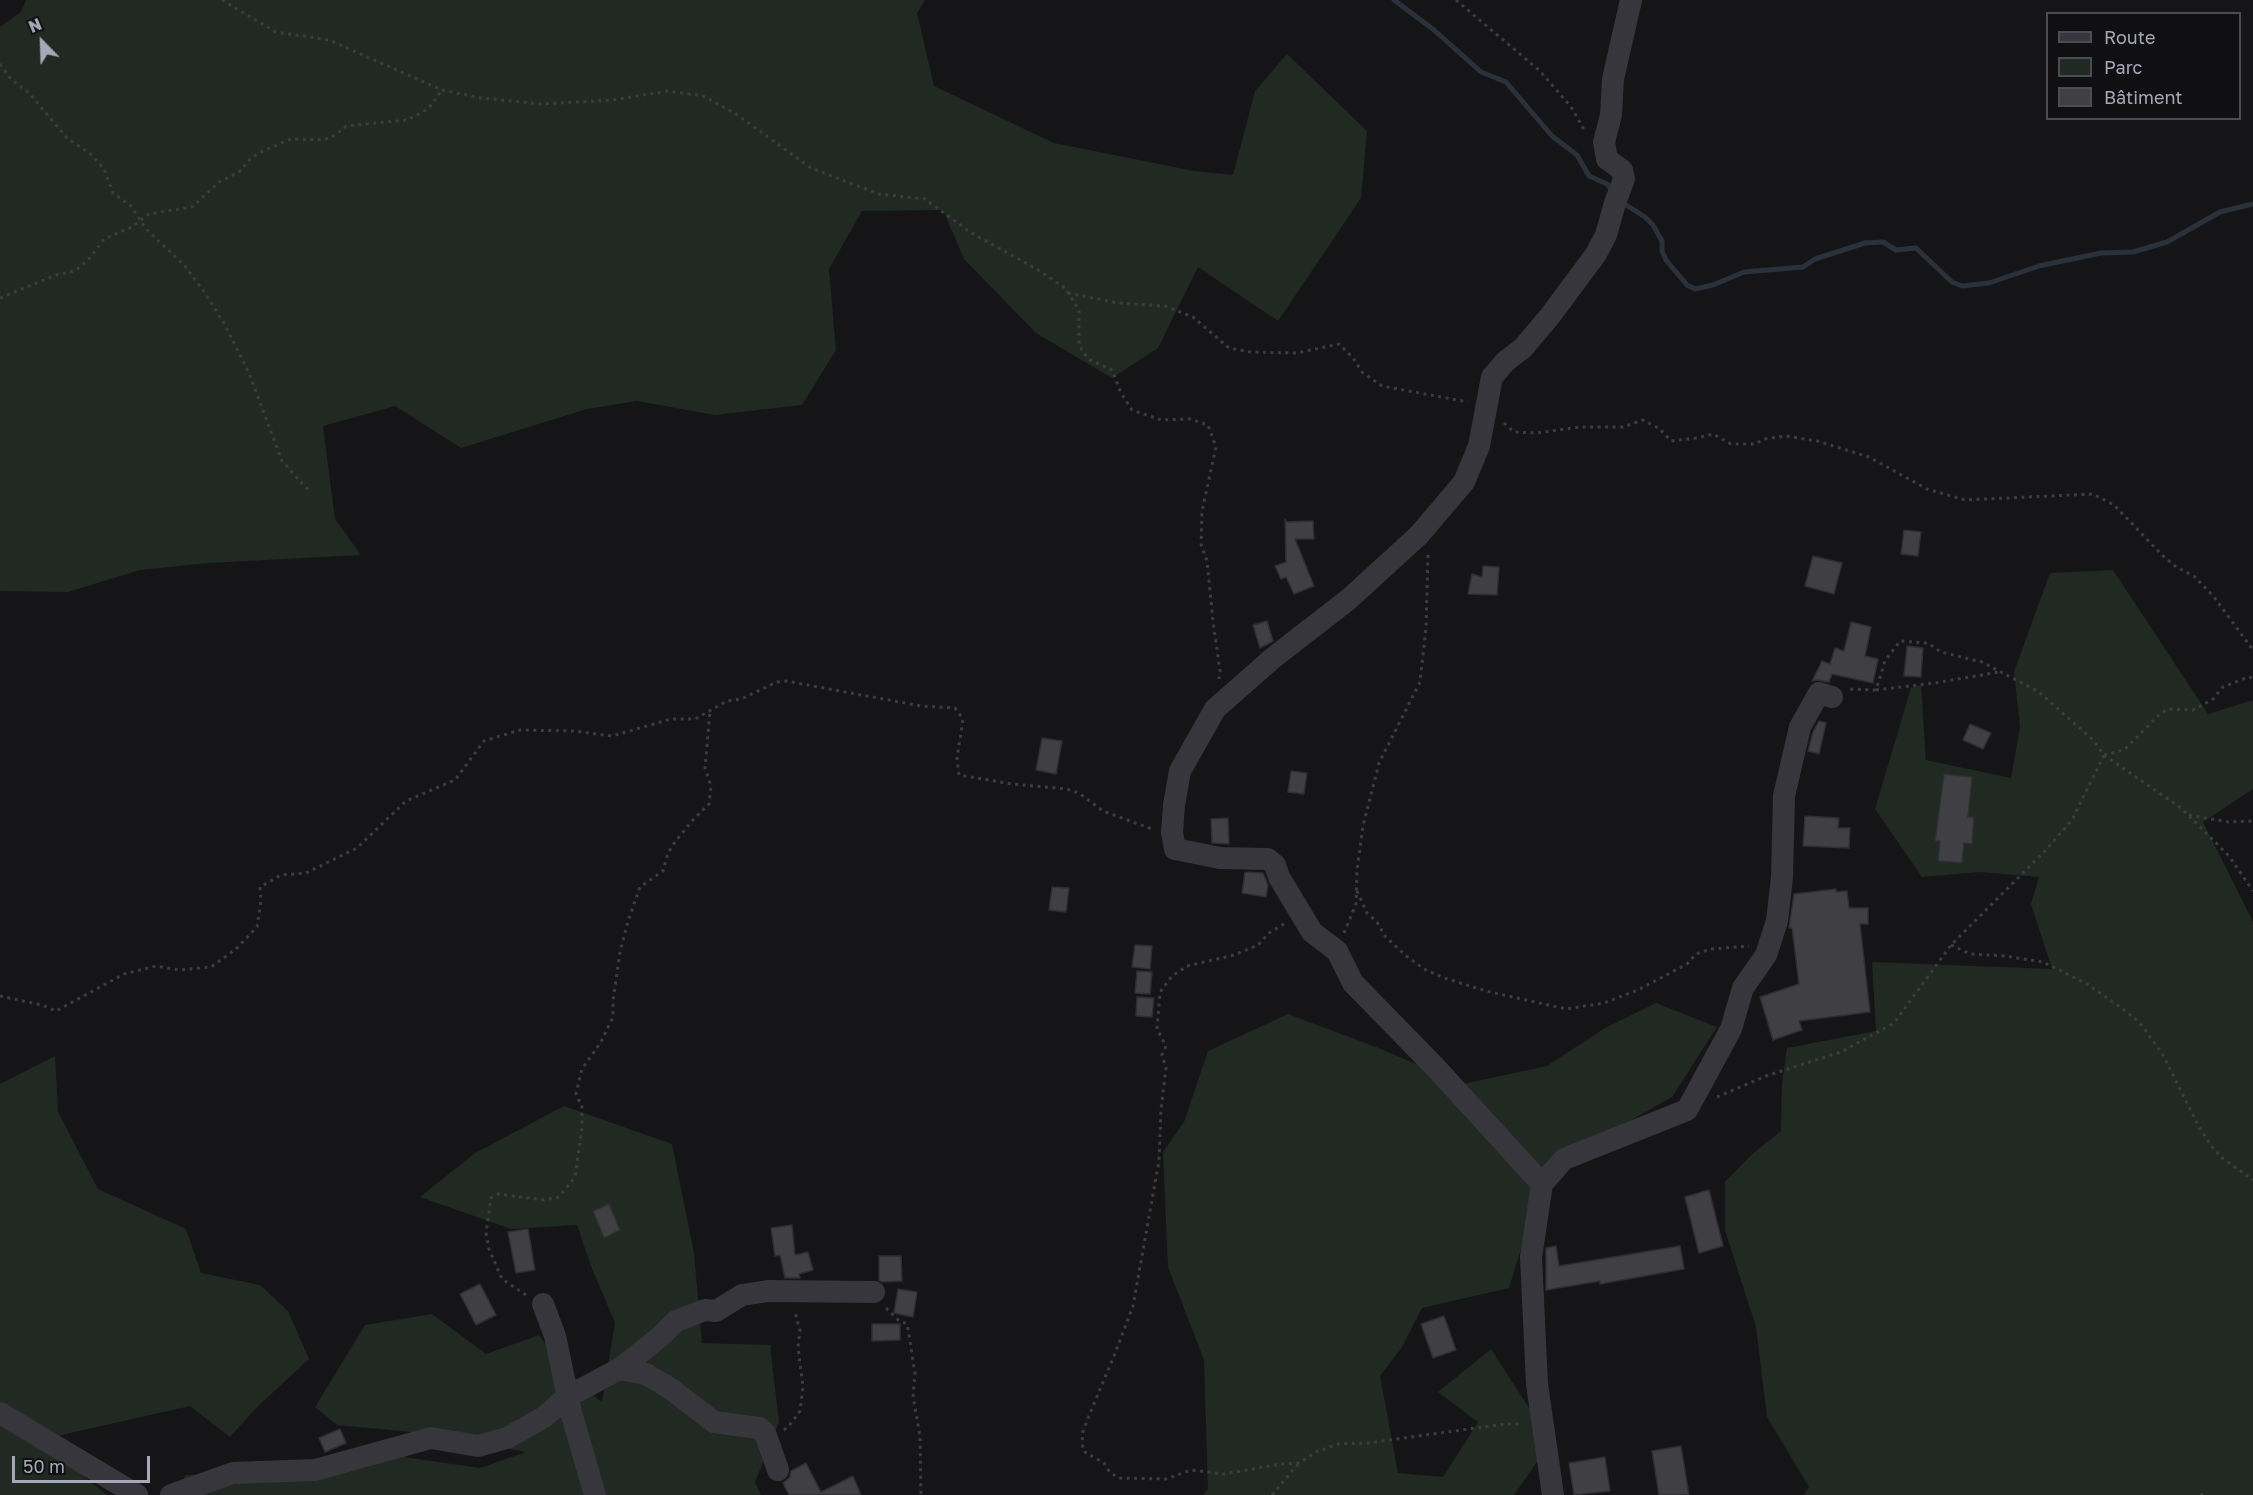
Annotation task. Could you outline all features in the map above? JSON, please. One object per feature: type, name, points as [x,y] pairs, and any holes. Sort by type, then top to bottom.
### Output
[{"type":"street","points":[[1542,1184],[1435,1067],[1353,983],[1337,951],[1312,932],[1279,877],[1275,865],[1268,859],[1220,858],[1175,849],[1172,833],[1174,805],[1180,771],[1215,709],[1273,658],[1349,599],[1419,535],[1464,482],[1479,446],[1492,377],[1506,361],[1523,348],[1596,254],[1606,235],[1624,179],[1622,170],[1607,159],[1605,146],[1611,115],[1613,79],[1630,0]]},
{"type":"street","points":[[1553,1495],[1537,1384],[1531,1257],[1542,1184],[1564,1159],[1687,1110],[1731,1029],[1743,988],[1768,952],[1778,921],[1782,877],[1784,796],[1800,728],[1819,693],[1832,697]]},
{"type":"street","points":[[171,1495],[233,1473],[315,1470],[431,1438],[478,1446],[507,1438],[544,1417],[567,1397],[619,1369],[662,1336],[676,1321],[705,1310],[716,1311],[742,1295],[768,1291],[874,1292]]},
{"type":"street","points":[[543,1304],[555,1336],[567,1397],[595,1495]]},
{"type":"street","points":[[619,1369],[646,1374],[671,1389],[714,1422],[759,1428],[765,1433],[778,1470]]},
{"type":"street","points":[[0,1413],[137,1495]]},
{"type":"path","points":[[222,0],[276,32],[329,40],[442,90],[481,98],[542,104],[613,100],[668,91],[703,96],[736,114],[811,168],[879,194],[925,199],[970,232],[1040,271],[1065,288],[1079,310],[1079,345],[1088,359],[1112,370],[1120,393],[1132,410],[1161,420],[1190,419],[1208,426],[1216,447],[1202,511],[1201,544],[1207,561],[1220,671],[1215,709]]},
{"type":"path","points":[[1456,0],[1540,71],[1571,107],[1594,148],[1605,146]]},
{"type":"path","points":[[0,64],[10,79],[30,94],[67,138],[92,155],[104,169],[113,193],[131,206],[160,245],[184,266],[205,293],[225,325],[249,372],[282,461],[310,492]]},
{"type":"path","points":[[0,298],[56,275],[75,271],[89,259],[104,239],[132,227],[148,214],[192,207],[219,182],[239,171],[251,158],[263,151],[291,139],[324,140],[337,134],[346,126],[407,120],[428,109],[442,90]]},
{"type":"path","points":[[1068,293],[1118,303],[1165,306],[1192,317],[1228,348],[1250,352],[1297,353],[1339,344],[1353,358],[1362,372],[1382,386],[1485,406],[1514,432],[1537,433],[1580,427],[1623,427],[1642,420],[1660,429],[1671,441],[1713,434],[1731,444],[1755,444],[1786,436],[1816,441],[1869,457],[1927,489],[1965,500],[2093,494],[2114,505],[2162,555],[2175,566],[2195,577],[2214,597],[2253,650]]},
{"type":"path","points":[[1337,951],[1356,904],[1364,826],[1379,763],[1420,682],[1426,628],[1427,557],[1431,546]]},
{"type":"path","points":[[1876,690],[1885,661],[1900,641],[1928,643],[1941,652],[1982,662],[2039,692],[2093,740],[2104,755],[2134,774],[2187,814],[2229,856],[2253,891]]},
{"type":"path","points":[[1832,697],[1845,689],[1876,690],[1999,672]]},
{"type":"path","points":[[1717,1097],[1766,1076],[1841,1052],[1894,1023],[1951,945],[2072,820],[2104,755],[2124,750],[2168,709],[2193,710],[2212,700],[2223,687],[2248,677],[2253,678]]},
{"type":"path","points":[[0,996],[42,1005],[56,1011],[124,974],[156,966],[179,970],[211,967],[236,949],[256,927],[261,902],[260,887],[280,875],[306,873],[357,848],[406,801],[455,780],[484,741],[520,730],[573,731],[612,736],[671,719],[695,718],[727,701],[741,699],[777,682],[786,681],[921,706],[956,708],[963,719],[957,759],[959,775],[1012,784],[1067,789],[1079,793],[1103,811],[1152,829],[1174,844]]},
{"type":"path","points":[[543,1304],[519,1292],[502,1279],[489,1249],[486,1233],[491,1198],[498,1194],[552,1199],[559,1197],[575,1177],[582,1128],[582,1107],[576,1094],[582,1069],[601,1042],[613,1017],[613,1000],[620,952],[640,887],[663,871],[668,853],[675,842],[710,804],[711,786],[705,768],[710,710]]},
{"type":"path","points":[[2187,814],[2228,822],[2253,821]]},
{"type":"path","points":[[1357,891],[1367,914],[1377,922],[1385,936],[1424,969],[1486,991],[1566,1010],[1604,1003],[1638,990],[1687,964],[1696,954],[1711,949],[1743,945],[1768,952]]},
{"type":"path","points":[[1299,1463],[1224,1474],[1191,1470],[1166,1479],[1118,1478],[1109,1471],[1104,1463],[1083,1451],[1082,1434],[1132,1306],[1144,1247],[1159,1161],[1161,1109],[1166,1068],[1162,1055],[1166,1046],[1157,1029],[1160,992],[1172,976],[1187,966],[1234,955],[1258,945],[1269,933],[1292,921],[1312,932]]},
{"type":"path","points":[[1951,945],[1970,954],[2005,956],[2043,962],[2087,984],[2139,1022],[2162,1053],[2199,1127],[2212,1147],[2222,1158],[2253,1180]]},
{"type":"path","points":[[765,1433],[777,1434],[789,1426],[800,1411],[803,1387],[798,1347],[800,1331],[789,1291]]},
{"type":"path","points":[[874,1292],[887,1310],[907,1324],[915,1374],[913,1396],[920,1436],[921,1495]]},
{"type":"path","points":[[1272,1495],[1299,1463],[1316,1452],[1338,1444],[1368,1443],[1505,1424],[1542,1424]]},
{"type":"green space","points":[[26,0],[925,0],[917,13],[934,86],[1054,143],[1194,171],[1233,175],[1255,91],[1287,54],[1367,131],[1361,198],[1278,321],[1198,267],[1158,348],[1112,378],[1036,333],[964,259],[943,210],[862,211],[829,269],[836,350],[802,405],[715,415],[637,401],[587,409],[461,448],[395,406],[323,426],[335,519],[361,555],[208,563],[140,570],[68,592],[0,591],[0,27],[21,12]]},
{"type":"green space","points":[[2113,570],[2208,714],[2253,700],[2253,789],[2203,822],[2253,922],[2253,1495],[1804,1495],[1809,1487],[1767,1417],[1756,1327],[1725,1230],[1725,1182],[1751,1155],[1781,1131],[1782,1084],[1787,1048],[1876,1031],[1872,962],[2052,969],[2031,904],[2039,877],[1980,872],[1922,877],[1875,809],[1911,688],[1921,685],[1926,760],[2011,778],[2020,727],[2014,672],[2050,573]]},
{"type":"green space","points":[[1656,1003],[1717,1027],[1672,1097],[1546,1168],[1509,1288],[1422,1308],[1402,1347],[1380,1376],[1398,1473],[1443,1477],[1478,1422],[1438,1392],[1491,1349],[1551,1442],[1514,1495],[1203,1495],[1208,1489],[1204,1360],[1168,1267],[1163,1152],[1184,1122],[1208,1051],[1288,1014],[1376,1047],[1463,1084],[1547,1066],[1605,1028]]},
{"type":"green space","points":[[55,1056],[58,1112],[98,1189],[186,1229],[201,1273],[260,1285],[288,1311],[309,1359],[255,1409],[230,1437],[190,1406],[39,1440],[107,1495],[0,1495],[0,1084]]},
{"type":"green space","points":[[564,1106],[672,1144],[694,1253],[702,1343],[770,1345],[779,1422],[755,1482],[761,1495],[179,1495],[185,1475],[249,1475],[397,1456],[480,1468],[526,1452],[432,1434],[337,1425],[315,1407],[365,1325],[432,1314],[486,1354],[539,1335],[566,1374],[602,1402],[615,1323],[577,1225],[511,1229],[420,1197],[475,1153]]},
{"type":"building","points":[[1285,519],[1287,522],[1313,521],[1314,539],[1295,539],[1314,586],[1294,594],[1286,577],[1281,579],[1275,566],[1286,562]]},
{"type":"building","points":[[1904,530],[1921,532],[1918,556],[1901,554]]},
{"type":"building","points":[[1813,556],[1842,563],[1834,594],[1805,586]]},
{"type":"building","points":[[1483,566],[1499,567],[1497,595],[1468,594],[1472,574],[1482,577]]},
{"type":"building","points":[[1267,621],[1273,641],[1260,648],[1253,625]]},
{"type":"building","points":[[1851,622],[1871,627],[1865,656],[1878,659],[1873,683],[1832,674],[1829,682],[1812,681],[1822,661],[1830,664],[1835,648],[1844,651]]},
{"type":"building","points":[[1907,646],[1923,648],[1921,677],[1904,676]]},
{"type":"building","points":[[1819,721],[1826,723],[1819,754],[1808,751],[1813,732]]},
{"type":"building","points":[[1970,724],[1991,733],[1983,749],[1963,740]]},
{"type":"building","points":[[1042,738],[1062,741],[1056,774],[1036,770]]},
{"type":"building","points":[[1291,771],[1307,773],[1304,794],[1288,792]]},
{"type":"building","points":[[1944,774],[1972,777],[1968,817],[1974,817],[1972,844],[1964,843],[1962,863],[1938,861],[1940,841],[1935,841]]},
{"type":"building","points":[[1805,816],[1839,818],[1838,828],[1850,828],[1849,848],[1803,846]]},
{"type":"building","points":[[1228,818],[1229,844],[1212,843],[1211,819]]},
{"type":"building","points":[[1245,872],[1263,873],[1268,885],[1266,897],[1242,893]]},
{"type":"building","points":[[1052,887],[1069,888],[1066,912],[1049,910]]},
{"type":"building","points":[[1836,889],[1836,892],[1847,891],[1849,908],[1868,908],[1868,924],[1860,924],[1870,1012],[1799,1021],[1802,1030],[1773,1040],[1760,997],[1799,984],[1792,928],[1789,928],[1794,894]]},
{"type":"building","points":[[1135,945],[1152,946],[1150,969],[1132,967]]},
{"type":"building","points":[[1137,971],[1152,972],[1150,994],[1135,993]]},
{"type":"building","points":[[1137,997],[1154,998],[1152,1017],[1136,1016]]},
{"type":"building","points":[[1709,1190],[1723,1246],[1699,1253],[1685,1197]]},
{"type":"building","points":[[609,1204],[620,1230],[604,1238],[593,1211]]},
{"type":"building","points":[[792,1225],[795,1255],[808,1252],[813,1270],[799,1274],[800,1278],[785,1278],[780,1255],[775,1256],[771,1228]]},
{"type":"building","points":[[528,1229],[535,1270],[516,1273],[508,1232]]},
{"type":"building","points":[[1556,1246],[1559,1266],[1680,1246],[1684,1269],[1600,1284],[1600,1281],[1546,1290],[1546,1248]]},
{"type":"building","points":[[879,1256],[901,1256],[902,1281],[882,1282],[879,1280]]},
{"type":"building","points":[[480,1284],[496,1315],[476,1325],[460,1294]]},
{"type":"building","points":[[898,1289],[917,1292],[913,1317],[894,1313]]},
{"type":"building","points":[[1444,1316],[1456,1350],[1433,1358],[1421,1324]]},
{"type":"building","points":[[872,1324],[900,1324],[900,1340],[872,1341]]},
{"type":"building","points":[[340,1429],[346,1443],[325,1452],[319,1438]]},
{"type":"building","points":[[1681,1446],[1689,1495],[1659,1495],[1652,1451]]},
{"type":"building","points":[[1605,1457],[1610,1491],[1574,1495],[1569,1463]]},
{"type":"building","points":[[806,1463],[821,1492],[853,1476],[861,1495],[789,1495],[783,1483],[790,1477],[791,1471]]},
{"type":"waterway","points":[[1394,0],[1434,30],[1481,72],[1506,82],[1552,136],[1577,155],[1589,176],[1607,184],[1613,191]]},
{"type":"waterway","points":[[1623,203],[1653,225],[1662,241],[1662,251],[1666,260],[1687,285],[1695,289],[1713,285],[1744,272],[1803,267],[1815,259],[1865,243],[1883,242],[1896,250],[1916,248],[1952,282],[1962,286],[1989,283],[2039,266],[2101,253],[2133,252],[2167,242],[2220,212],[2253,204]]}]
